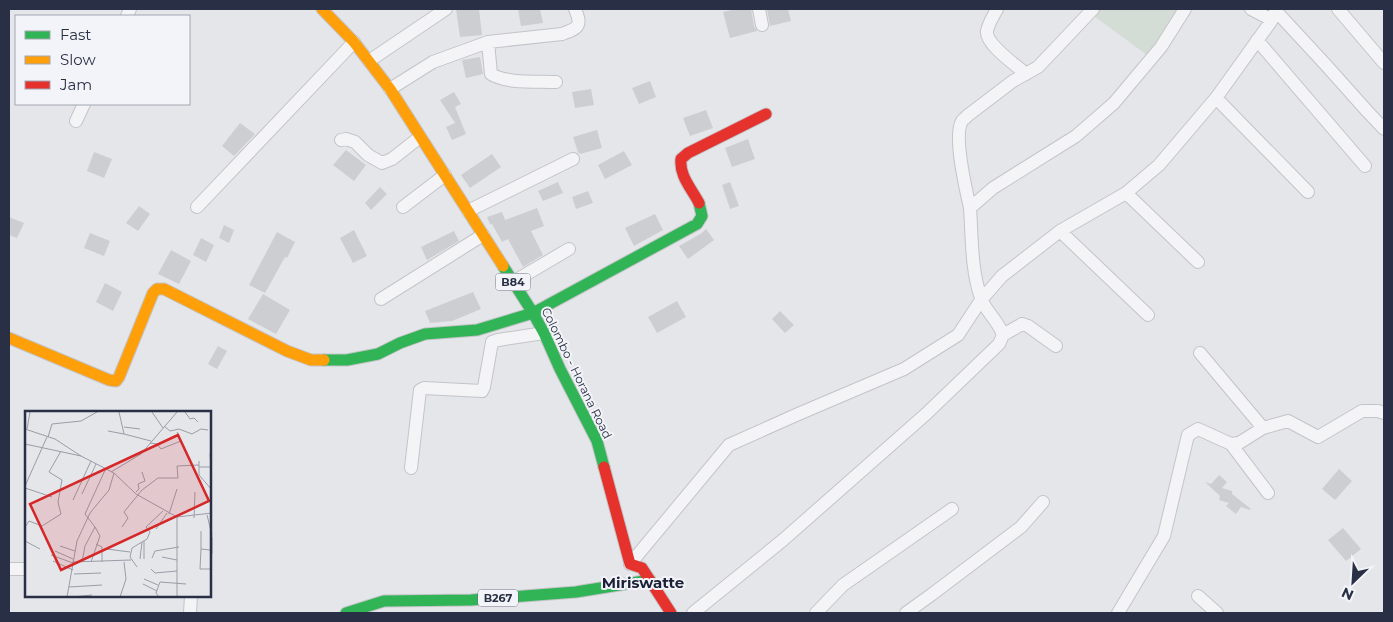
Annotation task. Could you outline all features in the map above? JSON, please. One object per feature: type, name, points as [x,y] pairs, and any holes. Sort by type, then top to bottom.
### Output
[{"type":"main road","name":"Colombo - Horana Road","points":[[322,9],[354,42],[390,88],[533,313],[597,441],[630,564]]},
{"type":"main road","points":[[9,338],[109,380],[116,381],[153,293],[157,289],[164,289],[287,351],[311,360],[347,360],[378,354],[400,343],[426,334],[477,330],[533,313],[697,224],[702,216],[701,207],[680,168],[681,159],[688,153],[766,114]]},
{"type":"main road","points":[[630,564],[642,568],[671,613]]},
{"type":"main road","name":"B267","points":[[346,613],[384,601],[471,600],[576,592],[650,580]]},
{"type":"street","points":[[368,61],[446,9]]},
{"type":"street","points":[[390,88],[433,62],[488,42],[562,34],[573,30],[578,27],[579,22],[575,9]]},
{"type":"street","points":[[759,9],[762,25]]},
{"type":"street","points":[[997,9],[987,30],[988,39],[1026,74]]},
{"type":"street","points":[[1003,335],[1000,326],[981,300],[976,282],[970,208],[960,155],[959,133],[961,122],[1013,81],[1038,67],[1093,9]]},
{"type":"street","points":[[970,208],[993,188],[1076,136],[1114,103],[1161,47],[1185,9]]},
{"type":"street","points":[[1251,9],[1274,13],[1325,64],[1384,128]]},
{"type":"street","points":[[1338,9],[1384,63]]},
{"type":"street","points":[[630,564],[729,446],[904,369],[958,334],[981,300],[1002,276],[1060,231],[1126,193],[1159,165],[1216,98],[1274,13]]},
{"type":"street","points":[[1257,40],[1365,166]]},
{"type":"street","points":[[197,207],[354,42]]},
{"type":"street","points":[[488,42],[491,74],[494,76],[505,80],[556,82]]},
{"type":"street","points":[[1216,98],[1308,192]]},
{"type":"street","points":[[76,121],[84,105]]},
{"type":"street","points":[[341,140],[346,138],[355,142],[368,155],[382,163],[392,159],[420,136]]},
{"type":"street","points":[[468,211],[573,159]]},
{"type":"street","points":[[403,207],[445,176]]},
{"type":"street","points":[[1126,193],[1198,262]]},
{"type":"street","points":[[1060,231],[1148,315]]},
{"type":"street","points":[[381,299],[483,235]]},
{"type":"street","points":[[513,282],[568,249]]},
{"type":"street","points":[[693,613],[784,540],[926,414],[999,344],[1003,335],[1022,324],[1028,326],[1056,346]]},
{"type":"street","points":[[411,468],[420,390],[424,388],[482,391],[492,342],[544,333]]},
{"type":"street","points":[[1200,353],[1263,428]]},
{"type":"street","points":[[1231,444],[1238,443],[1263,428],[1288,421],[1318,437],[1362,411],[1384,413]]},
{"type":"street","points":[[1118,613],[1164,536],[1188,435],[1198,430],[1231,444],[1268,492]]},
{"type":"street","points":[[906,613],[1021,527],[1043,502]]},
{"type":"street","points":[[816,613],[844,584],[952,509]]},
{"type":"street","points":[[9,569],[25,569]]},
{"type":"street","points":[[1198,596],[1217,613]]},
{"type":"street","points":[[190,613],[191,597]]},
{"type":"street","points":[[470,613],[471,600]]},
{"type":"shaded area","points":[[1099,9],[1183,9],[1151,58],[1094,16]]},
{"type":"building","points":[[456,9],[479,9],[482,35],[460,37]]},
{"type":"building","points":[[518,9],[540,9],[543,23],[521,26]]},
{"type":"building","points":[[736,9],[751,9],[754,26],[757,31],[730,38],[723,12]]},
{"type":"building","points":[[767,9],[788,9],[791,21],[770,26]]},
{"type":"building","points":[[480,57],[483,74],[466,78],[462,60]]},
{"type":"building","points":[[650,81],[656,97],[639,104],[632,88]]},
{"type":"building","points":[[591,89],[594,105],[575,108],[572,92]]},
{"type":"building","points":[[454,92],[461,104],[455,107],[466,134],[452,140],[446,127],[455,123],[440,100]]},
{"type":"building","points":[[706,110],[713,128],[690,136],[683,118]]},
{"type":"building","points":[[240,123],[255,134],[234,156],[222,146]]},
{"type":"building","points":[[597,130],[602,148],[580,154],[573,137]]},
{"type":"building","points":[[748,139],[755,159],[732,167],[725,148]]},
{"type":"building","points":[[346,150],[366,165],[354,181],[333,165]]},
{"type":"building","points":[[624,151],[632,165],[605,179],[598,165]]},
{"type":"building","points":[[94,152],[112,159],[104,178],[87,171]]},
{"type":"building","points":[[492,154],[501,167],[470,188],[461,175]]},
{"type":"building","points":[[558,182],[563,193],[543,201],[538,191]]},
{"type":"building","points":[[730,182],[739,206],[730,209],[722,185]]},
{"type":"building","points":[[380,187],[387,194],[371,210],[365,203]]},
{"type":"building","points":[[588,191],[593,203],[576,209],[572,197]]},
{"type":"building","points":[[139,206],[150,214],[138,231],[126,223]]},
{"type":"building","points":[[537,208],[544,226],[531,231],[543,255],[523,267],[508,239],[502,242],[487,217],[502,212],[505,220]]},
{"type":"building","points":[[655,214],[663,230],[634,246],[625,228]]},
{"type":"building","points":[[9,217],[24,223],[17,238],[9,235]]},
{"type":"building","points":[[224,225],[234,230],[229,243],[219,238]]},
{"type":"building","points":[[706,229],[714,240],[688,259],[679,246]]},
{"type":"building","points":[[354,230],[367,256],[353,263],[340,238]]},
{"type":"building","points":[[454,231],[459,241],[427,260],[421,247]]},
{"type":"building","points":[[277,232],[295,242],[265,293],[249,285]]},
{"type":"building","points":[[90,233],[110,241],[104,256],[84,248]]},
{"type":"building","points":[[201,238],[214,245],[206,262],[193,255]]},
{"type":"building","points":[[171,250],[191,261],[179,284],[158,274]]},
{"type":"building","points":[[105,283],[122,292],[113,311],[96,302]]},
{"type":"building","points":[[473,292],[481,309],[452,321],[430,323],[425,311]]},
{"type":"building","points":[[263,294],[290,310],[276,334],[248,319]]},
{"type":"building","points":[[677,301],[686,317],[657,333],[648,317]]},
{"type":"building","points":[[780,311],[794,325],[785,333],[772,319]]},
{"type":"building","points":[[218,346],[227,351],[217,369],[208,364]]},
{"type":"building","points":[[1339,469],[1352,481],[1335,500],[1322,489]]},
{"type":"building","points":[[1219,475],[1227,482],[1222,488],[1232,491],[1232,494],[1250,510],[1241,507],[1236,514],[1226,506],[1229,503],[1219,500],[1220,496],[1205,482],[1211,484]]},
{"type":"building","points":[[1343,528],[1361,549],[1346,561],[1328,540]]},
{"type":"traffic: fast","points":[[324,360],[347,360],[378,354],[400,343],[425,334],[477,330],[533,313],[697,224],[702,216],[699,203]]},
{"type":"traffic: fast","points":[[503,266],[544,333],[597,441],[604,467]]},
{"type":"traffic: fast","points":[[346,613],[384,601],[471,600],[576,592],[650,580]]},
{"type":"traffic: slow","points":[[322,9],[354,42],[390,89],[503,266]]},
{"type":"traffic: slow","points":[[9,338],[109,380],[116,381],[153,293],[157,289],[164,289],[287,351],[311,360],[324,360]]},
{"type":"traffic: jam","points":[[699,203],[684,177],[681,159],[688,153],[766,114]]},
{"type":"traffic: jam","points":[[604,467],[630,564],[642,568],[671,613]]},
{"type":"district","name":"Miriswatte","points":[[643,582]]}]
